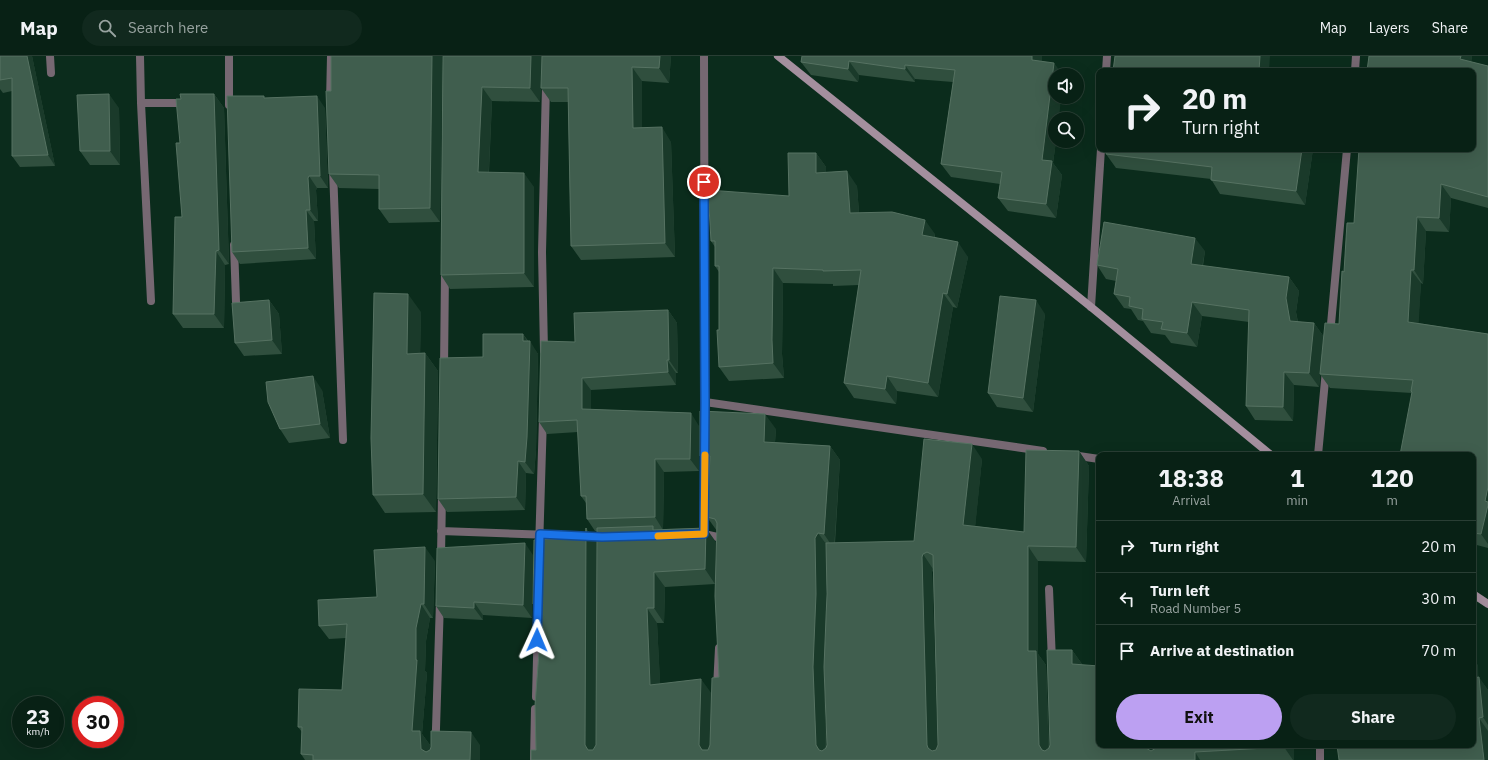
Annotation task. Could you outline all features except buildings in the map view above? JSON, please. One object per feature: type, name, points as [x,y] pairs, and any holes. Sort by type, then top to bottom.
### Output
[{"type":"street","points":[[50,56],[50,72]]},
{"type":"street","points":[[140,56],[150,301]]},
{"type":"street","points":[[229,56],[230,117]]},
{"type":"street","points":[[328,105],[332,56]]},
{"type":"street","points":[[704,56],[705,437],[700,535],[722,538],[721,554]]},
{"type":"street","points":[[778,56],[1091,307],[1267,452]]},
{"type":"street","points":[[1106,68],[1107,56]]},
{"type":"street","points":[[1355,68],[1356,56]]},
{"type":"street","points":[[544,360],[542,252],[546,78]]},
{"type":"street","points":[[141,103],[192,102]]},
{"type":"street","points":[[1091,307],[1101,152]]},
{"type":"street","points":[[1328,345],[1347,152]]},
{"type":"street","points":[[332,157],[343,440]]},
{"type":"street","points":[[234,240],[236,302]]},
{"type":"street","points":[[444,380],[445,262]]},
{"type":"street","points":[[1318,452],[1327,361]]},
{"type":"street","points":[[705,402],[1052,452]]},
{"type":"street","points":[[539,558],[543,408]]},
{"type":"street","points":[[1068,455],[1096,459]]},
{"type":"street","points":[[440,562],[442,483]]},
{"type":"street","points":[[441,531],[540,534],[602,541],[617,537]]},
{"type":"street","points":[[1049,589],[1052,667]]},
{"type":"street","points":[[436,760],[440,594]]},
{"type":"street","points":[[1476,596],[1488,604]]},
{"type":"street","points":[[534,760],[538,612]]},
{"type":"street","points":[[717,696],[719,641]]},
{"type":"street","points":[[1320,748],[1320,760]]},
{"type":"slow traffic","points":[[658,536],[704,534],[705,455]]},
{"type":"route","points":[[537,640],[540,534],[602,537],[704,534],[704,182]]}]
